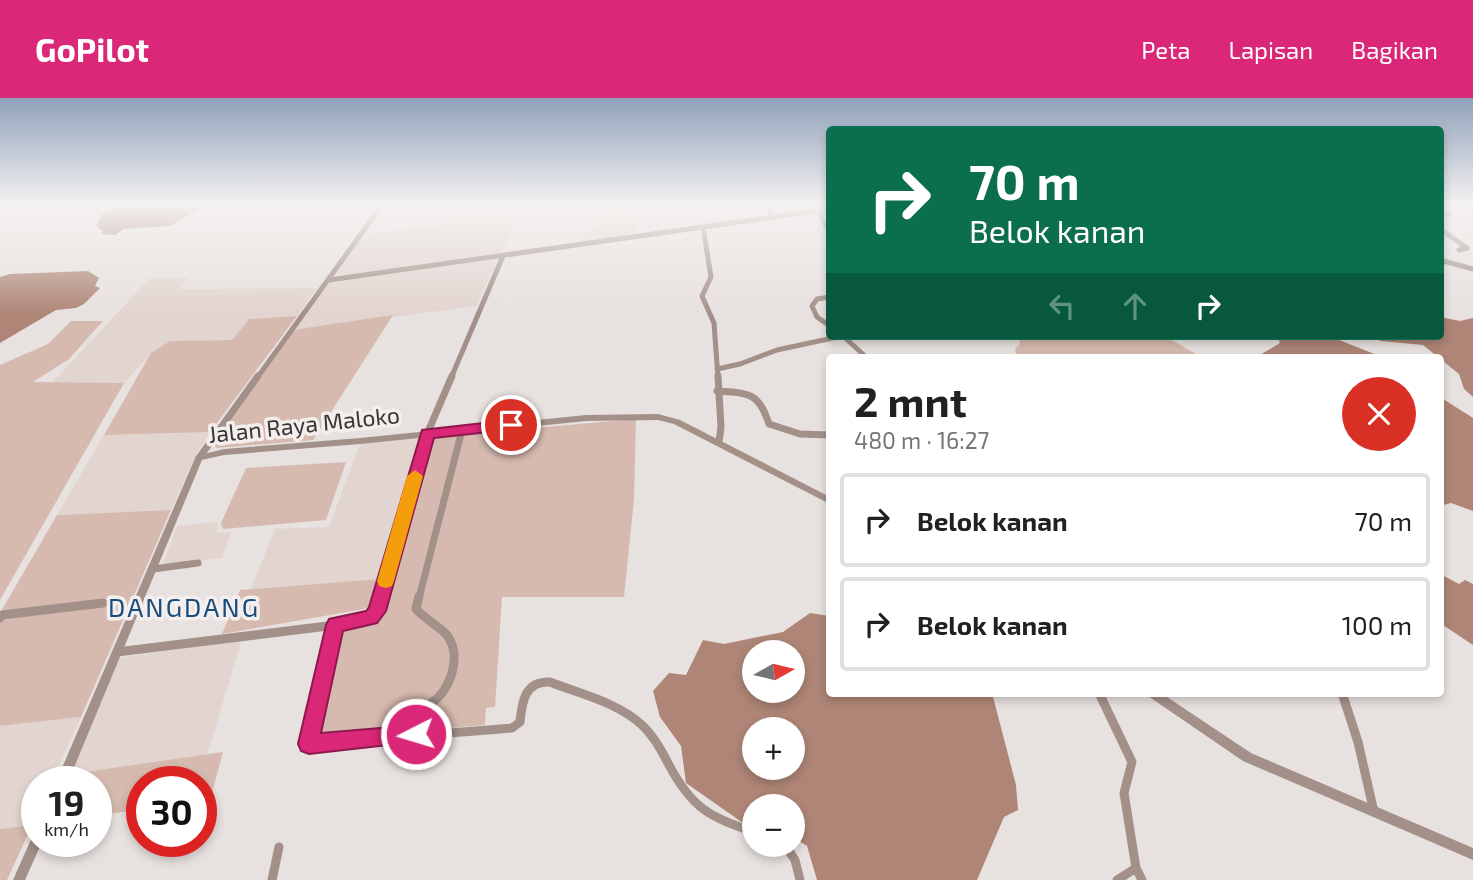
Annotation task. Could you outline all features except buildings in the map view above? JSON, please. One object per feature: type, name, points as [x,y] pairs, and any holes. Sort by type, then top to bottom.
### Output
[{"type":"street","points":[[199,457],[356,241]]},
{"type":"street","points":[[329,280],[603,241]]},
{"type":"street","points":[[705,241],[711,277],[702,296],[714,323],[721,427],[719,442]]},
{"type":"street","points":[[1457,241],[1466,248],[1459,250]]},
{"type":"street","points":[[117,652],[336,625],[371,617],[377,611],[427,434],[503,256]]},
{"type":"street","points":[[1444,261],[1473,269]]},
{"type":"street","points":[[826,298],[817,299],[811,306],[817,317],[826,323]]},
{"type":"street","points":[[717,369],[777,350],[826,340]]},
{"type":"street","points":[[847,340],[863,354]]},
{"type":"street","points":[[717,391],[750,393],[764,404],[769,424],[800,434],[826,435]]},
{"type":"street","name":"Jalan Raya Maloko","points":[[69,766],[199,457],[225,452],[586,418],[658,417],[677,422],[719,442],[826,499]]},
{"type":"street","points":[[431,703],[444,693],[448,684],[452,648],[446,635],[424,620],[416,609],[462,430]]},
{"type":"street","points":[[153,569],[198,563]]},
{"type":"street","points":[[0,618],[2,615],[103,603]]},
{"type":"street","points":[[336,625],[309,744],[512,728],[520,722],[522,702],[530,686],[550,682],[636,720],[662,749],[686,794],[700,810],[742,827]]},
{"type":"street","points":[[1101,697],[1132,762],[1124,793],[1136,869],[1142,880]]},
{"type":"street","points":[[1158,697],[1247,757],[1473,854]]},
{"type":"street","points":[[1343,697],[1358,742],[1374,812]]},
{"type":"street","points":[[272,880],[279,847]]},
{"type":"street","points":[[19,880],[29,857]]},
{"type":"street","points":[[793,857],[800,880]]},
{"type":"street","points":[[1117,880],[1136,869]]},
{"type":"shaded area","points":[[358,241],[507,241],[501,254],[344,275],[335,272]]},
{"type":"shaded area","points":[[497,258],[477,306],[293,330],[327,283],[334,280]]},
{"type":"shaded area","points":[[88,271],[99,278],[95,286],[100,288],[84,304],[76,308],[56,310],[0,343],[0,277],[10,274]]},
{"type":"shaded area","points":[[150,278],[188,278],[180,289],[317,288],[297,316],[249,319],[232,340],[170,341],[151,353],[124,383],[51,384]]},
{"type":"shaded area","points":[[393,315],[313,440],[217,448],[212,444],[293,330]]},
{"type":"shaded area","points":[[297,316],[210,432],[104,435],[151,353],[170,341],[232,340],[249,319]]},
{"type":"shaded area","points":[[1444,318],[1460,321],[1473,318],[1473,397],[1464,389],[1459,374],[1444,362],[1444,354],[1434,354],[1423,345],[1378,340],[1444,340]]},
{"type":"shaded area","points":[[71,321],[103,321],[69,359],[33,382],[124,383],[0,600],[0,365],[48,344]]},
{"type":"shaded area","points":[[1019,340],[1172,340],[1196,354],[1016,354],[1015,349],[1020,344]]},
{"type":"shaded area","points":[[1279,340],[1339,340],[1374,354],[1262,354],[1280,343]]},
{"type":"shaded area","points":[[1444,400],[1473,418],[1473,511],[1451,503],[1444,505]]},
{"type":"shaded area","points":[[636,419],[634,499],[624,597],[502,597],[495,707],[486,708],[485,725],[310,740],[340,622],[378,615],[430,437]]},
{"type":"shaded area","points":[[210,432],[196,455],[171,510],[57,515],[104,435]]},
{"type":"shaded area","points":[[422,437],[379,579],[251,589],[275,529],[329,527],[360,444]]},
{"type":"shaded area","points":[[346,462],[326,520],[223,529],[221,523],[246,468]]},
{"type":"shaded area","points":[[171,510],[81,717],[0,726],[0,613],[57,515]]},
{"type":"shaded area","points":[[217,522],[216,533],[231,532],[222,558],[163,565],[177,526]]},
{"type":"shaded area","points":[[1444,576],[1459,584],[1465,580],[1473,584],[1473,645],[1444,626]]},
{"type":"shaded area","points":[[379,579],[371,605],[364,609],[222,634],[240,590]]},
{"type":"shaded area","points":[[810,613],[826,616],[826,697],[993,697],[1016,785],[1018,810],[1004,817],[977,880],[817,880],[805,845],[805,794],[742,794],[742,822],[686,783],[681,746],[660,717],[653,691],[669,673],[686,675],[703,640],[724,644],[742,640],[742,704],[805,704],[805,640],[744,640],[783,632]]},
{"type":"shaded area","points":[[242,639],[207,755],[112,768],[112,766],[74,766],[120,658]]},
{"type":"shaded area","points":[[81,717],[58,766],[21,766],[21,826],[0,829],[0,726]]},
{"type":"shaded area","points":[[223,752],[217,774],[217,766],[126,766]]},
{"type":"shaded area","points":[[126,766],[126,812],[112,813],[112,768]]},
{"type":"shaded area","points":[[21,826],[21,849],[7,880],[0,880],[0,829]]},
{"type":"slow traffic","points":[[386,581],[415,476]]},
{"type":"district","name":"DANGDANG","points":[[184,608]]},
{"type":"route","points":[[416,734],[309,744],[336,625],[371,617],[377,611],[427,434],[511,425]]}]
